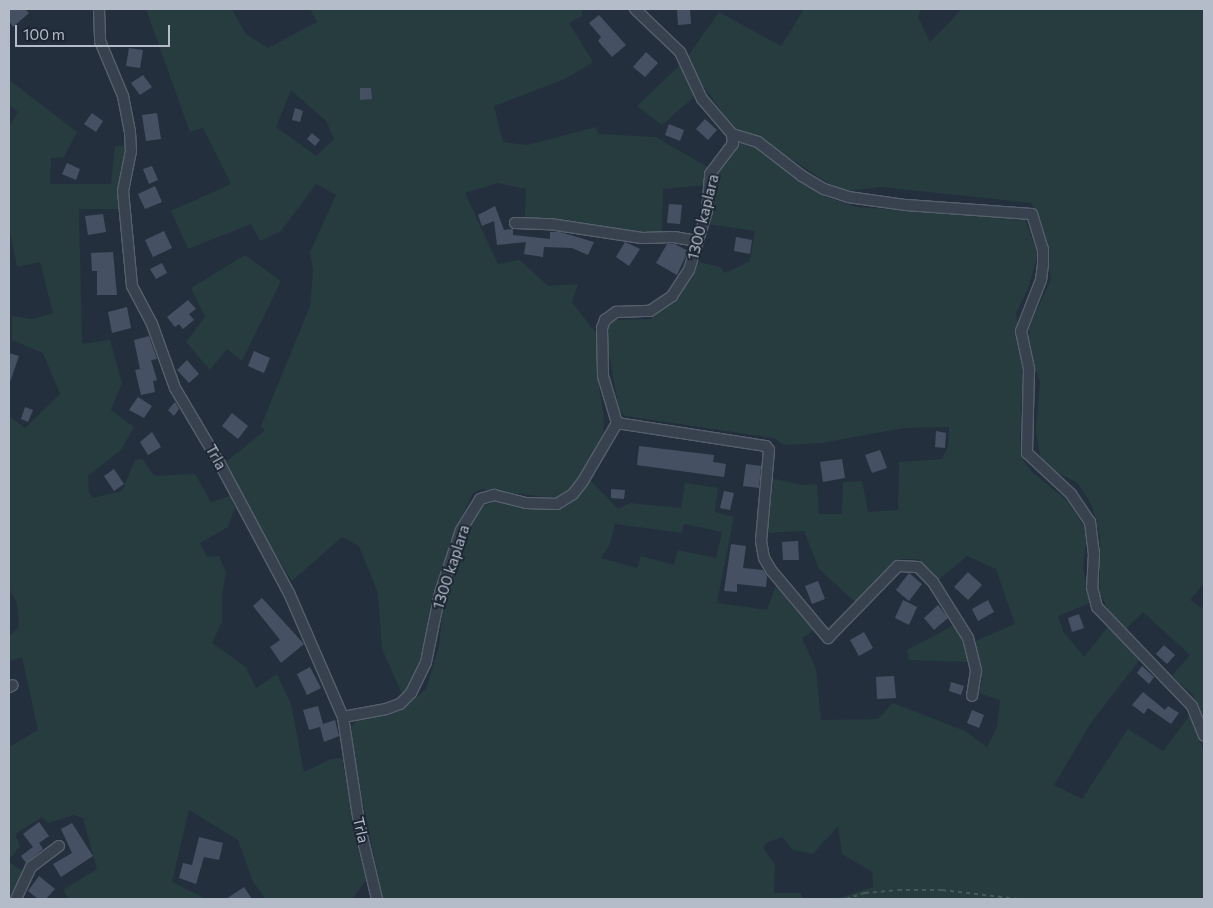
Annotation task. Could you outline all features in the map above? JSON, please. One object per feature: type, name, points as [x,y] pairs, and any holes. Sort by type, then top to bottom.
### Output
[{"type":"street","name":"Trla","points":[[98,9],[100,41],[123,96],[130,132],[131,151],[123,191],[132,286],[152,324],[175,388],[226,474],[289,593],[343,717],[359,823],[378,899]]},
{"type":"street","points":[[635,9],[680,52],[702,98],[732,134],[758,142],[809,180],[848,197],[906,206],[1032,214],[1043,249],[1043,264],[1041,280],[1021,331],[1029,370],[1027,454],[1071,494],[1090,522],[1094,553],[1092,588],[1097,606],[1192,706],[1204,736]]},
{"type":"street","name":"1300 kaplara","points":[[343,717],[386,709],[400,704],[411,693],[426,662],[440,593],[461,530],[480,499],[494,495],[549,506],[564,500],[584,481],[617,423],[603,376],[603,324],[611,314],[645,313],[672,296],[689,270],[709,201],[710,174],[733,144],[732,134]]},
{"type":"street","points":[[515,223],[550,224],[642,238],[674,237],[697,241]]},
{"type":"street","points":[[617,423],[766,446],[769,450],[761,541],[764,558],[776,576],[828,638],[898,566],[918,567],[934,582],[968,638],[976,671],[972,696]]},
{"type":"street","points":[[16,899],[31,866],[59,846]]},
{"type":"path","points":[[846,899],[865,893],[898,890],[942,890],[1019,899]]},
{"type":"green space","points":[[146,9],[232,9],[246,34],[268,48],[317,22],[310,9],[582,9],[582,16],[569,23],[593,62],[565,79],[494,106],[503,142],[527,145],[596,127],[599,134],[656,137],[709,168],[705,185],[663,189],[662,232],[639,235],[568,221],[525,219],[526,189],[498,183],[465,193],[498,264],[520,260],[548,286],[578,284],[572,302],[596,333],[596,366],[604,418],[603,440],[571,488],[555,498],[482,489],[473,493],[451,539],[419,661],[409,686],[402,694],[382,649],[378,593],[359,546],[342,537],[292,581],[254,519],[226,462],[265,430],[261,426],[310,306],[313,270],[310,252],[336,195],[316,184],[281,231],[260,241],[251,224],[188,249],[171,211],[231,184],[203,128],[190,132]],"holes":[[[291,90],[326,121],[334,139],[316,156],[276,127]]]},
{"type":"green space","points":[[804,9],[921,9],[918,17],[930,42],[962,9],[1204,9],[1204,583],[1190,600],[1204,609],[1204,718],[1193,695],[1172,676],[1190,655],[1143,612],[1126,629],[1111,614],[1100,594],[1100,537],[1092,506],[1078,483],[1048,468],[1040,456],[1036,431],[1040,381],[1029,351],[1029,327],[1051,279],[1040,218],[1031,203],[881,187],[847,191],[828,183],[761,139],[733,128],[702,84],[688,56],[719,12],[781,46]]},
{"type":"green space","points":[[682,63],[695,96],[662,125],[637,106]]},
{"type":"green space","points":[[9,80],[77,132],[64,157],[51,158],[50,184],[111,184],[115,146],[127,146],[120,209],[79,209],[82,344],[110,340],[122,383],[111,410],[134,427],[121,450],[88,476],[89,492],[93,498],[122,491],[135,460],[142,459],[155,476],[195,474],[211,502],[230,496],[235,508],[228,527],[200,543],[207,557],[219,556],[226,572],[222,596],[222,622],[212,643],[246,667],[256,688],[277,674],[291,704],[304,772],[331,759],[342,758],[359,853],[367,879],[352,899],[266,899],[253,882],[238,840],[189,810],[172,882],[206,899],[69,899],[63,890],[97,869],[83,818],[74,815],[48,823],[42,817],[15,834],[20,846],[9,860],[9,747],[38,730],[22,657],[9,661],[9,636],[19,627],[17,603],[9,589],[9,416],[25,428],[60,394],[43,353],[12,340],[12,316],[32,319],[53,313],[40,262],[17,267],[9,227],[9,128],[18,112],[9,105]]},
{"type":"green space","points":[[740,141],[757,145],[820,195],[856,207],[1024,217],[1038,254],[1028,289],[1016,313],[1023,364],[1020,439],[1023,460],[1032,472],[1069,502],[1087,532],[1083,568],[1090,603],[1058,616],[1063,631],[1084,657],[1108,627],[1140,659],[1091,723],[1054,785],[1082,799],[1128,729],[1163,751],[1190,715],[1204,752],[1204,899],[835,899],[873,887],[872,872],[842,854],[838,826],[813,854],[793,850],[782,837],[768,842],[763,847],[775,865],[774,893],[801,893],[803,899],[383,899],[354,759],[351,728],[358,719],[389,715],[406,707],[426,689],[439,647],[442,615],[466,533],[477,509],[495,501],[550,509],[569,504],[589,479],[618,509],[630,503],[681,508],[685,483],[718,488],[715,512],[734,517],[717,603],[767,610],[777,583],[815,629],[802,638],[816,669],[821,720],[878,719],[893,703],[965,731],[987,747],[997,727],[1000,700],[979,693],[982,679],[973,642],[1015,624],[996,569],[967,556],[938,580],[918,559],[901,559],[855,602],[819,569],[804,531],[766,533],[771,478],[802,485],[817,484],[819,514],[842,514],[843,482],[862,481],[868,512],[898,510],[899,462],[942,459],[948,447],[949,427],[904,428],[821,443],[784,445],[774,438],[625,416],[619,410],[607,342],[607,325],[611,320],[651,319],[688,282],[699,262],[720,267],[725,273],[750,261],[755,231],[708,224],[714,177]],"holes":[[[615,524],[682,533],[684,524],[722,532],[716,558],[678,550],[674,565],[641,556],[637,568],[601,558],[610,544]]]},
{"type":"green space","points":[[245,255],[281,281],[242,361],[227,349],[210,370],[186,342],[205,317],[191,288]]},
{"type":"green space","points":[[956,624],[969,662],[909,660],[907,650]]},
{"type":"green space","points":[[9,862],[23,871],[12,892],[9,892]]},
{"type":"building","points":[[9,9],[25,9],[29,13],[13,27],[9,21]]},
{"type":"building","points":[[690,9],[691,24],[678,25],[677,10]]},
{"type":"building","points":[[599,15],[626,45],[612,57],[598,41],[601,37],[589,23]]},
{"type":"building","points":[[129,48],[143,50],[140,68],[126,66]]},
{"type":"building","points":[[646,52],[658,63],[645,77],[633,67]]},
{"type":"building","points":[[143,75],[152,87],[140,95],[131,83]]},
{"type":"building","points":[[360,88],[371,88],[372,99],[360,100]]},
{"type":"building","points":[[295,108],[303,111],[300,122],[292,120]]},
{"type":"building","points":[[92,113],[103,121],[96,132],[84,124]]},
{"type":"building","points":[[157,113],[161,139],[146,141],[142,115]]},
{"type":"building","points":[[705,119],[717,130],[708,140],[696,129]]},
{"type":"building","points":[[669,124],[684,130],[680,141],[665,135]]},
{"type":"building","points":[[312,133],[320,140],[315,146],[307,139]]},
{"type":"building","points":[[67,163],[80,169],[76,180],[62,174]]},
{"type":"building","points":[[152,166],[158,180],[149,184],[143,169]]},
{"type":"building","points":[[155,186],[162,202],[145,209],[138,194]]},
{"type":"building","points":[[669,204],[682,205],[680,224],[667,223]]},
{"type":"building","points":[[495,206],[504,230],[513,229],[513,235],[550,239],[550,232],[560,232],[594,242],[588,255],[572,248],[544,247],[543,257],[524,254],[526,242],[497,245],[494,221],[482,226],[478,215]]},
{"type":"building","points":[[103,214],[106,232],[88,235],[85,216]]},
{"type":"building","points":[[164,231],[172,248],[153,257],[145,240]]},
{"type":"building","points":[[736,237],[752,240],[750,254],[734,251]]},
{"type":"building","points":[[625,242],[640,249],[629,266],[616,257]]},
{"type":"building","points":[[667,244],[675,244],[688,251],[677,275],[656,263]]},
{"type":"building","points":[[113,252],[117,295],[97,295],[97,271],[92,271],[91,253]]},
{"type":"building","points":[[162,263],[167,273],[156,279],[150,269]]},
{"type":"building","points":[[188,300],[196,309],[189,314],[194,320],[183,329],[179,324],[175,327],[167,317]]},
{"type":"building","points":[[127,307],[131,328],[112,333],[108,312]]},
{"type":"building","points":[[149,336],[157,359],[151,360],[157,380],[153,381],[155,392],[141,395],[135,370],[140,369],[134,340]]},
{"type":"building","points":[[254,351],[270,358],[264,373],[248,366]]},
{"type":"building","points":[[9,353],[19,356],[10,382],[9,382]]},
{"type":"building","points":[[187,360],[199,374],[189,383],[177,370]]},
{"type":"building","points":[[138,397],[152,406],[144,418],[129,410]]},
{"type":"building","points":[[175,402],[179,409],[174,416],[168,410]]},
{"type":"building","points":[[25,407],[33,410],[28,422],[21,419]]},
{"type":"building","points":[[232,413],[248,426],[238,439],[222,426]]},
{"type":"building","points":[[936,431],[946,433],[945,448],[935,447]]},
{"type":"building","points":[[152,432],[161,447],[148,455],[140,442]]},
{"type":"building","points":[[639,446],[714,455],[713,462],[726,464],[724,477],[637,465]]},
{"type":"building","points":[[880,450],[887,468],[872,473],[865,455]]},
{"type":"building","points":[[842,459],[845,478],[823,482],[820,462]]},
{"type":"building","points":[[746,464],[761,466],[759,488],[743,486]]},
{"type":"building","points":[[114,469],[124,484],[114,491],[104,476]]},
{"type":"building","points":[[611,489],[625,490],[624,499],[611,498]]},
{"type":"building","points":[[724,491],[734,493],[730,510],[720,508]]},
{"type":"building","points":[[798,541],[799,560],[783,560],[782,542]]},
{"type":"building","points":[[731,544],[746,546],[743,568],[763,570],[767,576],[766,587],[737,584],[737,592],[724,591]]},
{"type":"building","points":[[968,572],[982,585],[968,600],[954,587]]},
{"type":"building","points":[[909,573],[922,584],[909,601],[896,590]]},
{"type":"building","points":[[818,581],[825,599],[812,604],[805,586]]},
{"type":"building","points":[[262,598],[304,644],[281,663],[270,647],[280,640],[253,606]]},
{"type":"building","points":[[903,600],[917,607],[909,625],[895,618]]},
{"type":"building","points":[[988,600],[994,612],[978,621],[972,609]]},
{"type":"building","points":[[938,605],[948,618],[934,630],[924,618]]},
{"type":"building","points":[[1079,614],[1084,628],[1072,632],[1068,618]]},
{"type":"building","points":[[864,632],[873,648],[859,656],[850,640]]},
{"type":"building","points":[[1164,645],[1175,655],[1167,664],[1156,654]]},
{"type":"building","points":[[1142,666],[1154,677],[1149,684],[1137,673]]},
{"type":"building","points":[[310,667],[321,688],[307,695],[297,674]]},
{"type":"building","points":[[894,676],[896,698],[877,699],[876,677]]},
{"type":"building","points":[[951,682],[964,686],[961,695],[949,691]]},
{"type":"building","points":[[1143,692],[1165,710],[1168,706],[1179,713],[1171,724],[1148,708],[1144,714],[1132,705]]},
{"type":"building","points":[[318,706],[323,724],[335,720],[339,736],[324,742],[320,727],[309,730],[303,710]]},
{"type":"building","points":[[972,710],[984,715],[979,728],[967,723]]},
{"type":"building","points":[[39,822],[49,836],[39,843],[43,849],[26,863],[21,856],[33,847],[23,834]]},
{"type":"building","points":[[72,823],[93,856],[61,877],[53,864],[72,853],[61,829]]},
{"type":"building","points":[[199,837],[223,843],[219,860],[204,857],[196,884],[179,878],[183,863],[192,865]]},
{"type":"building","points":[[39,876],[55,889],[46,899],[38,899],[28,891]]},
{"type":"building","points":[[244,887],[252,899],[226,899]]}]
